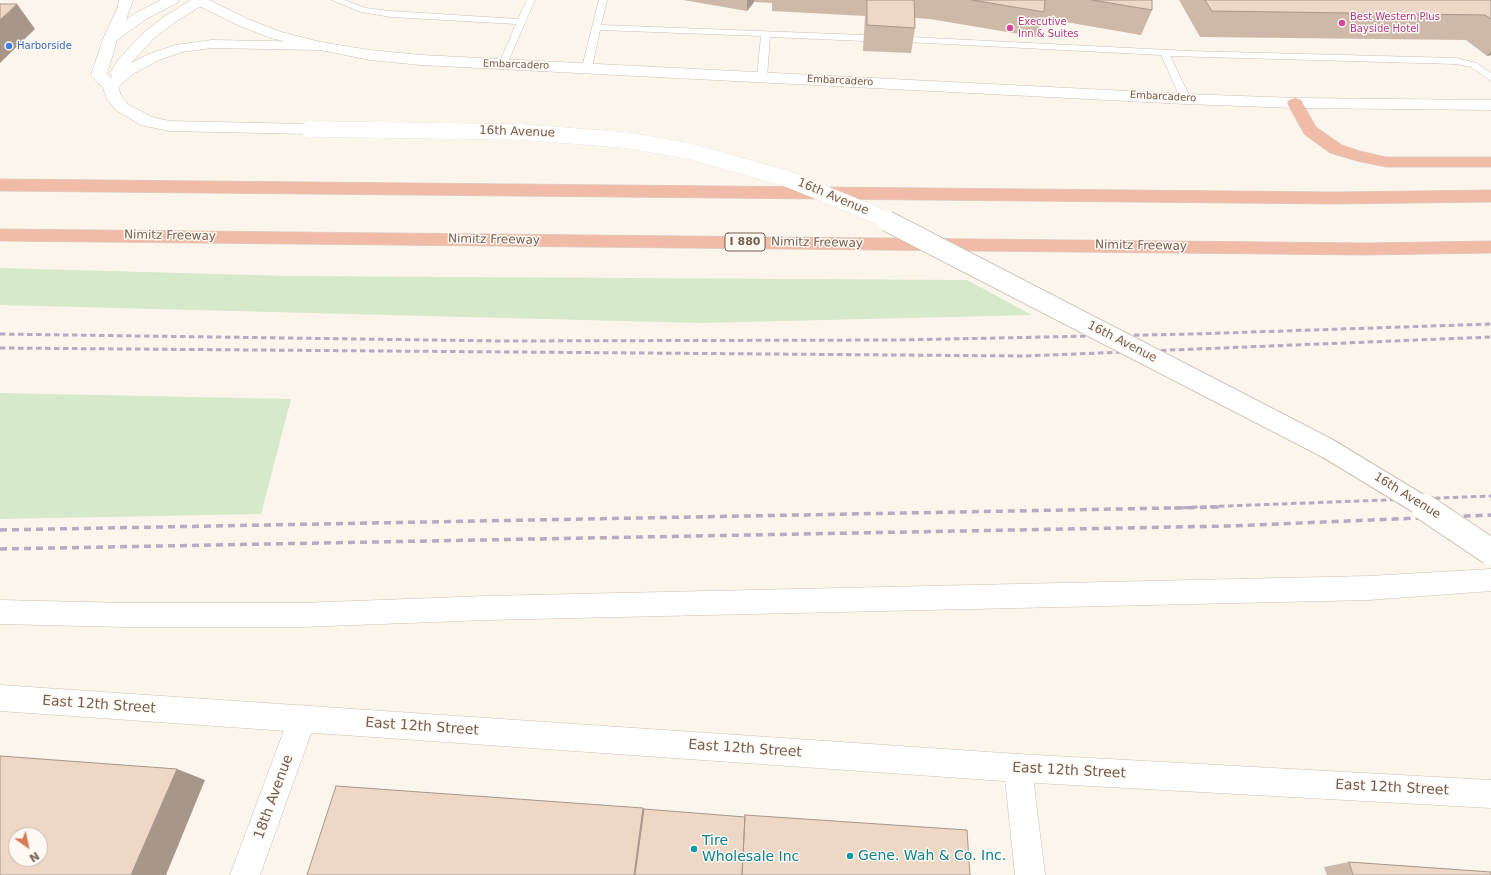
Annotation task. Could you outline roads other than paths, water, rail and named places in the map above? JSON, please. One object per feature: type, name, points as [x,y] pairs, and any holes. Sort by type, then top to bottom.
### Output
[{"type":"highway","points":[[1295,103],[1310,130],[1336,149],[1357,156],[1386,162],[1491,162]]},
{"type":"highway","points":[[0,186],[1335,198],[1491,196]]},
{"type":"highway","name":"Nimitz Freeway","points":[[0,235],[1350,248],[1491,247]]},
{"type":"main road","points":[[110,39],[124,10],[126,0]]},
{"type":"main road","points":[[110,39],[141,16],[172,0]]},
{"type":"main road","points":[[110,86],[123,63],[148,36],[200,0]]},
{"type":"main road","name":"Embarcadero","points":[[200,0],[245,23],[276,35],[320,46],[414,59],[1186,99],[1295,103],[1491,105]]},
{"type":"main road","name":"16th Avenue","points":[[110,39],[99,75],[110,86],[115,99],[123,108],[137,117],[158,124],[183,127],[521,132],[619,139],[689,151],[788,179],[869,212],[1327,448],[1424,506],[1491,552]]},
{"type":"main road","points":[[110,86],[128,72],[154,57],[180,48],[212,44],[320,46]]},
{"type":"main road","points":[[0,612],[126,615],[300,615],[503,608],[1369,588],[1491,580]]},
{"type":"main road","name":"East 12th Street","points":[[0,698],[1018,768],[1491,794]]},
{"type":"main road","name":"18th Avenue","points":[[245,875],[302,719]]},
{"type":"main road","points":[[1018,768],[1030,875]]},
{"type":"lane","points":[[336,0],[364,10],[391,14],[522,22]]},
{"type":"lane","points":[[503,64],[531,0]]},
{"type":"lane","points":[[587,68],[603,0]]},
{"type":"lane","points":[[597,26],[864,38]]},
{"type":"lane","points":[[762,77],[766,34]]},
{"type":"lane","points":[[910,40],[1164,53],[1456,61],[1474,65],[1491,78]]},
{"type":"lane","points":[[1164,53],[1186,99]]},
{"type":"railway","points":[[0,334],[502,341],[898,340],[1193,334],[1491,324]]},
{"type":"railway","points":[[0,348],[1025,356],[1491,337]]},
{"type":"railway","points":[[1178,508],[1491,496]]},
{"type":"railway","points":[[1178,508],[1223,507]]},
{"type":"railway","points":[[1174,508],[1178,508]]},
{"type":"railway","points":[[0,530],[1178,508]]},
{"type":"railway","points":[[0,549],[1228,526],[1491,515]]},
{"type":"place","name":"Best Western Plus Bayside Hotel","points":[[1342,23]]},
{"type":"place","name":"Executive Inn & Suites","points":[[1010,28]]},
{"type":"place","name":"Harborside","points":[[9,46]]},
{"type":"place","name":"Tire Wholesale Inc","points":[[694,849]]},
{"type":"place","name":"Gene. Wah & Co. Inc.","points":[[850,856]]}]
